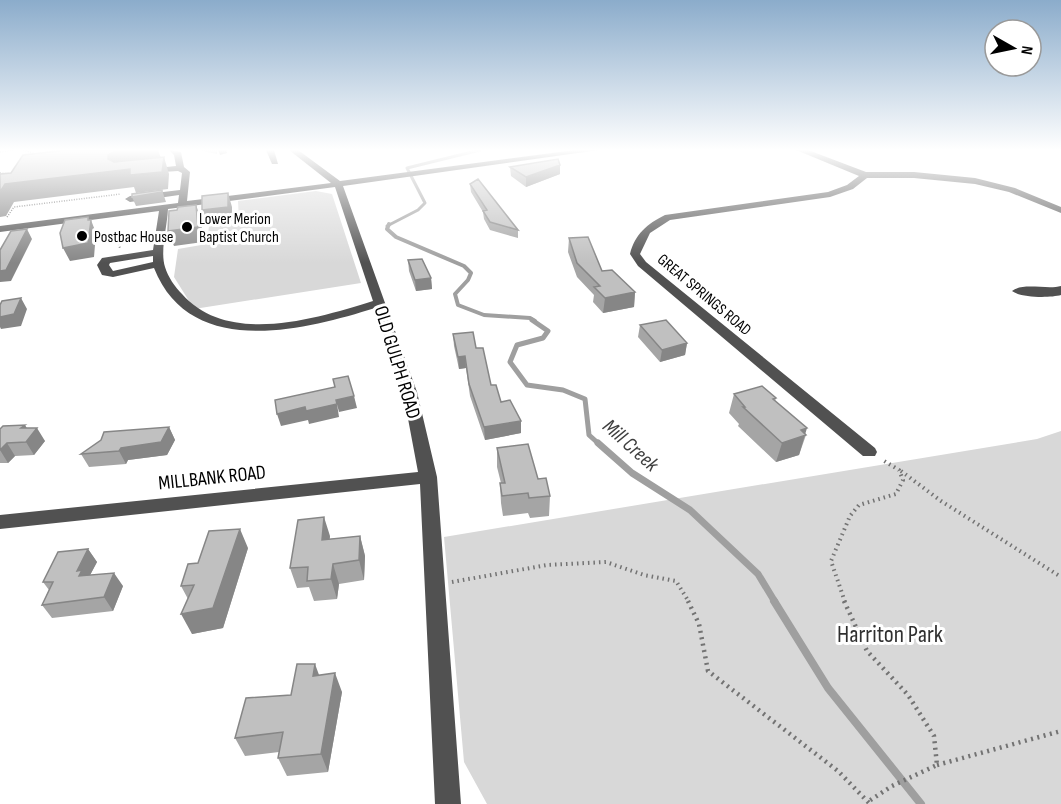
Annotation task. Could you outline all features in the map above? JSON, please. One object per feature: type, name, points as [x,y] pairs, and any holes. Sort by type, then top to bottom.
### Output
[{"type":"street","points":[[182,205],[184,188]]},
{"type":"street","points":[[0,229],[312,188]]},
{"type":"street","name":"OLD GULPH ROAD","points":[[339,188],[410,392],[428,477],[448,804]]},
{"type":"street","name":"GREAT SPRINGS ROAD","points":[[849,188],[830,194],[668,217],[643,233],[635,254],[642,264],[869,452]]},
{"type":"street","points":[[1002,188],[1061,210]]},
{"type":"street","points":[[130,199],[184,192]]},
{"type":"street","points":[[164,207],[159,258],[162,274],[180,305],[196,316],[222,323],[256,327],[285,327],[353,312],[380,303]]},
{"type":"street","points":[[53,222],[60,208]]},
{"type":"street","points":[[1018,291],[1054,293],[1061,290]]},
{"type":"street","name":"MILLBANK ROAD","points":[[0,522],[428,477]]},
{"type":"path","points":[[0,218],[7,218],[14,207],[130,192],[130,199]]},
{"type":"path","points":[[105,241],[118,242],[120,251]]},
{"type":"path","points":[[869,452],[1061,577]]},
{"type":"path","points":[[899,470],[903,480],[896,494],[859,505],[850,516],[831,561],[838,587],[867,651],[908,695],[934,736],[937,765]]},
{"type":"path","points":[[436,584],[472,580],[547,565],[606,562],[644,575],[676,581],[684,591],[699,624],[708,671],[838,771],[869,802],[892,786],[937,765],[1061,731]]},
{"type":"green space","points":[[316,191],[332,194],[361,283],[194,309],[174,277],[178,249],[207,244],[209,226],[239,222],[238,201]]},
{"type":"green space","name":"Harriton Park","points":[[1061,431],[1061,804],[487,804],[464,762],[444,537],[1037,439]]},
{"type":"building","points":[[472,188],[485,188],[518,230],[490,222],[483,211],[487,210]]},
{"type":"building","points":[[162,190],[162,192],[132,197],[132,194]]},
{"type":"building","points":[[228,193],[228,207],[202,210],[202,196]]},
{"type":"building","points":[[196,205],[198,227],[168,231],[169,211],[177,210],[178,207]]},
{"type":"building","points":[[88,217],[88,220],[91,220],[88,243],[63,248],[60,233],[65,220]]},
{"type":"building","points":[[27,229],[6,270],[0,271],[0,250],[11,231]]},
{"type":"building","points":[[588,237],[602,271],[612,270],[635,292],[605,298],[594,287],[600,286],[577,263],[569,238]]},
{"type":"building","points":[[422,259],[431,278],[415,280],[408,260]]},
{"type":"building","points":[[21,298],[14,314],[0,317],[2,301]]},
{"type":"building","points":[[666,320],[687,343],[662,350],[640,325]]},
{"type":"building","points":[[473,332],[476,348],[483,348],[491,385],[496,385],[501,402],[510,400],[521,421],[484,427],[469,384],[465,356],[458,357],[453,334]]},
{"type":"building","points":[[348,376],[354,396],[336,400],[337,404],[306,411],[305,407],[277,414],[275,400],[335,387],[333,379]]},
{"type":"building","points":[[762,386],[776,398],[773,399],[807,428],[801,430],[806,435],[782,443],[743,407],[745,407],[734,394]]},
{"type":"building","points":[[25,425],[21,428],[37,428],[26,442],[7,443],[0,450],[0,429],[3,426]]},
{"type":"building","points":[[169,427],[161,442],[121,448],[119,451],[81,454],[101,440],[104,432]]},
{"type":"building","points":[[528,444],[538,479],[546,478],[550,496],[529,498],[528,493],[502,496],[500,483],[505,483],[497,448]]},
{"type":"building","points":[[324,517],[322,540],[360,536],[359,560],[333,564],[331,579],[307,581],[308,567],[290,568],[298,520]]},
{"type":"building","points":[[240,529],[213,608],[181,614],[194,585],[181,586],[188,564],[198,563],[209,531]]},
{"type":"building","points":[[88,549],[77,571],[82,570],[79,576],[114,573],[104,597],[42,605],[53,582],[43,582],[58,552]]},
{"type":"building","points":[[297,664],[315,664],[313,676],[335,673],[321,754],[278,758],[283,732],[235,738],[246,698],[291,695]]},
{"type":"waterway","name":"Mill Creek","points":[[389,225],[418,210],[425,203],[417,188]]},
{"type":"waterway","name":"Mill Creek","points":[[389,225],[387,229],[396,237],[464,266],[471,273],[468,280],[455,294],[458,305],[484,315],[530,318],[535,321]]},
{"type":"waterway","name":"Mill Creek","points":[[532,320],[548,331],[543,338],[517,345],[510,362],[527,385],[563,390],[585,399],[589,435],[599,444]]},
{"type":"waterway","name":"Mill Creek","points":[[598,443],[632,473],[690,510],[758,574],[775,602]]},
{"type":"waterway","name":"Mill Creek","points":[[774,601],[828,688],[921,804]]},
{"type":"place","name":"Lower Merion Baptist Church","points":[[187,227]]},
{"type":"place","name":"Postbac House","points":[[82,236]]}]
